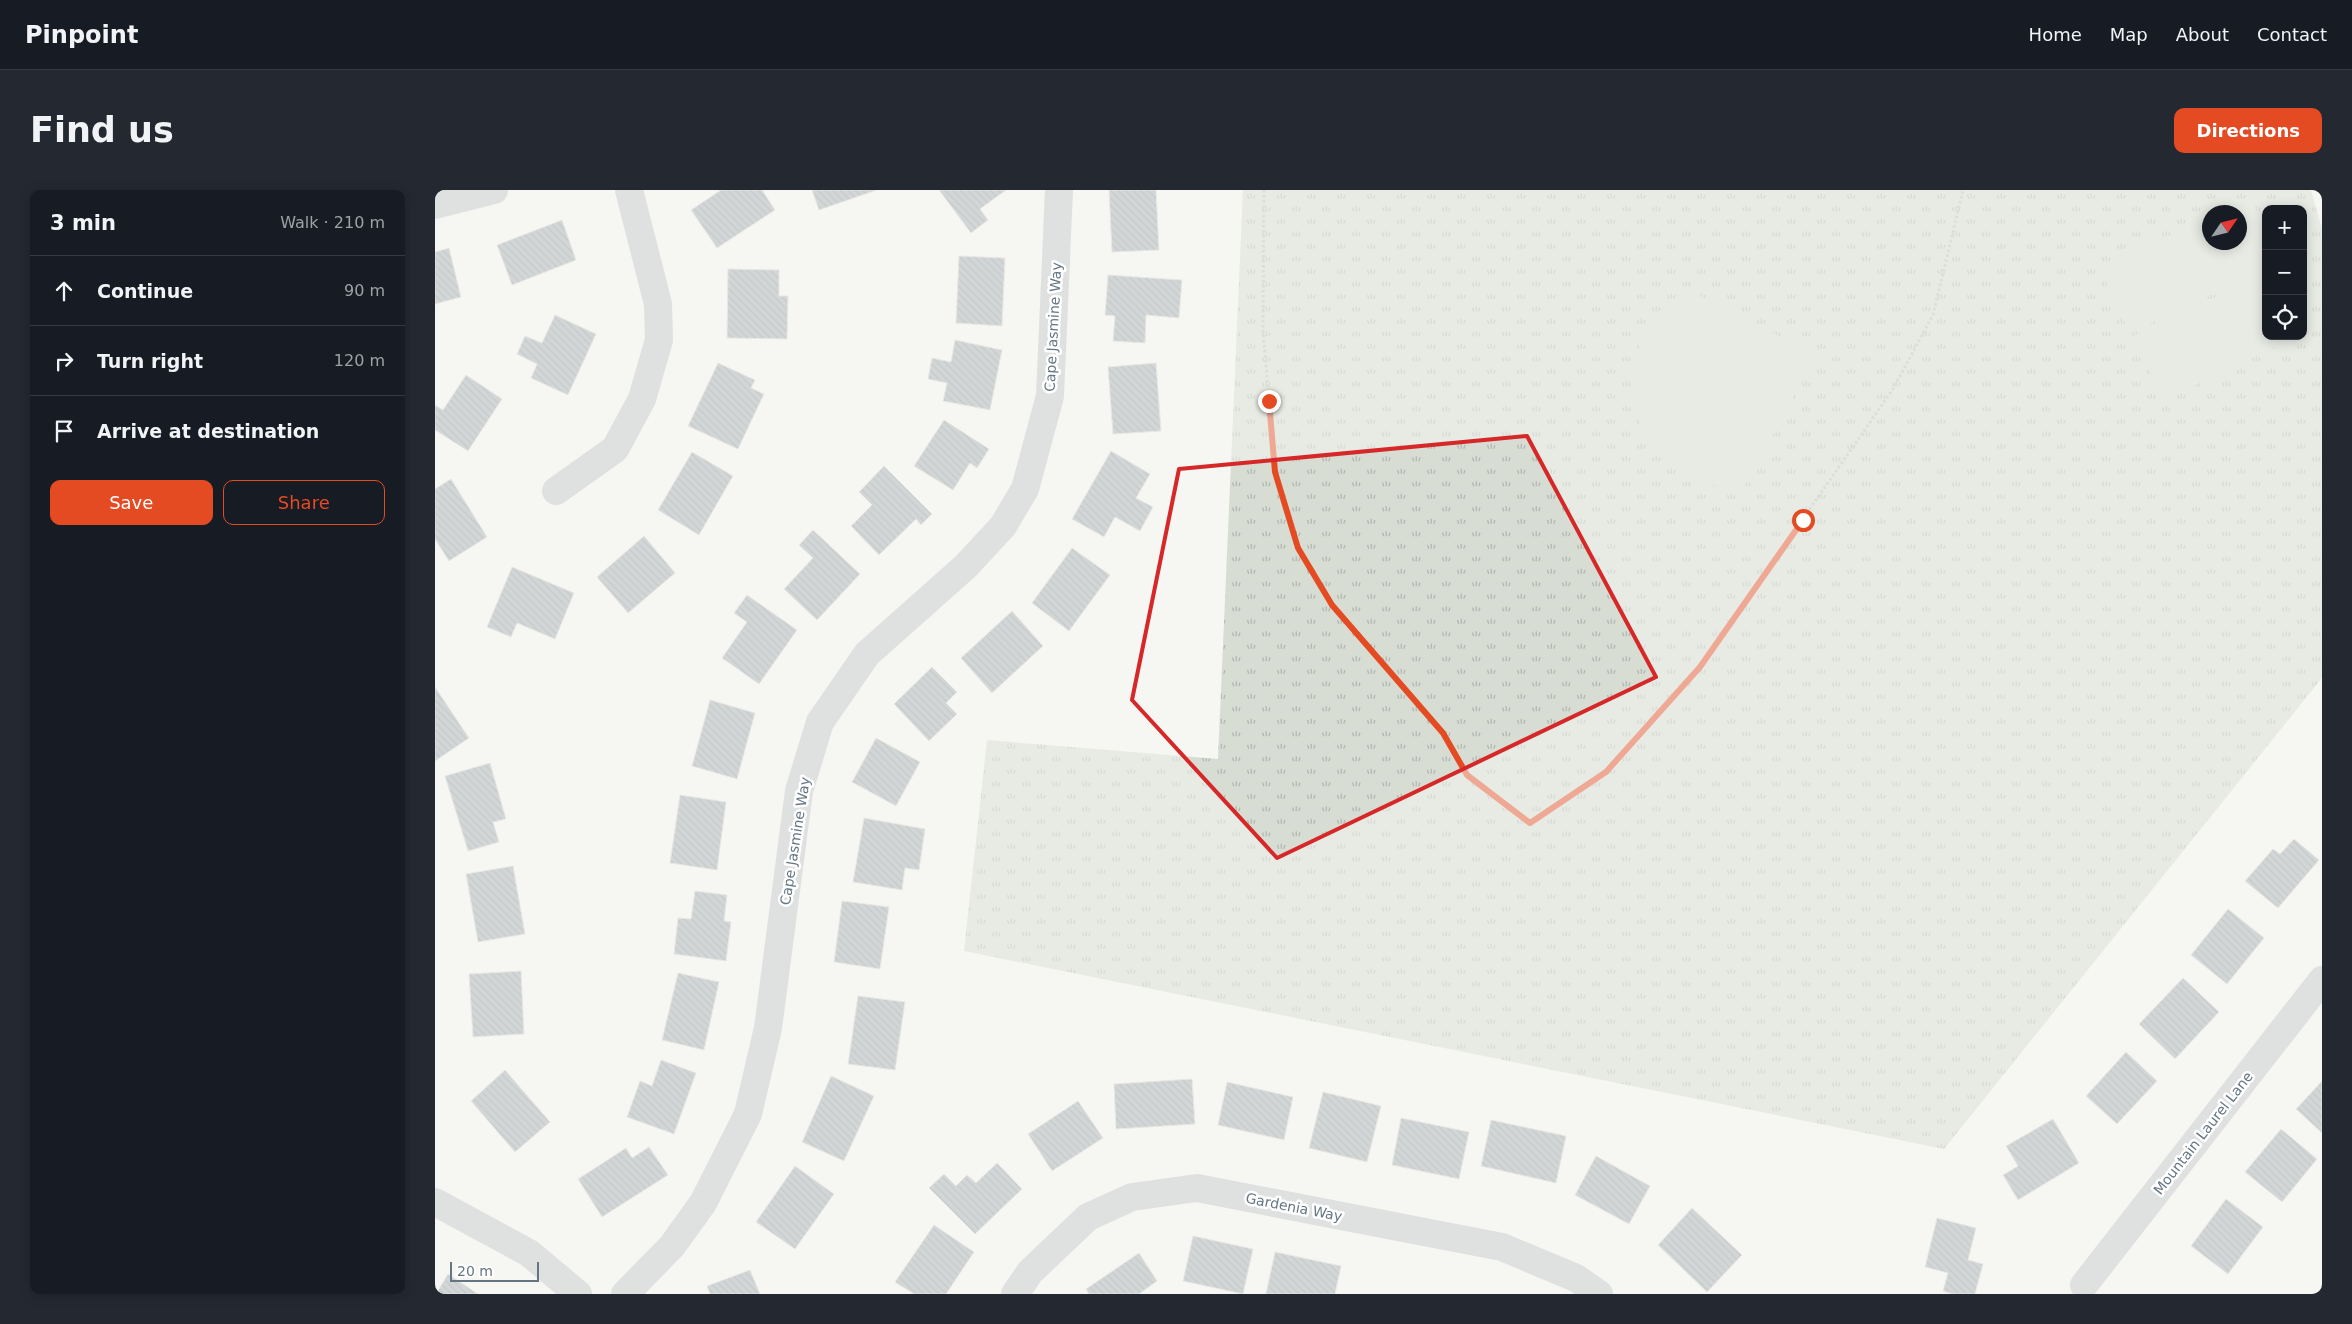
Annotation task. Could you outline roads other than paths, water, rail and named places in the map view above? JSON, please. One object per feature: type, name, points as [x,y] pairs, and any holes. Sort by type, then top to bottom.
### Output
[{"type":"street","points":[[435,205],[494,190]]},
{"type":"street","points":[[556,491],[615,449],[642,399],[659,340],[658,304],[629,190]]},
{"type":"street","name":"Cape Jasmine Way","points":[[625,1294],[672,1246],[703,1203],[748,1114],[768,1028],[799,791],[820,722],[867,654],[967,566],[1003,526],[1025,489],[1050,396],[1059,190]]},
{"type":"street","name":"Mountain Laurel Lane","points":[[2084,1285],[2322,980]]},
{"type":"street","name":"Gardenia Way","points":[[1015,1294],[1030,1272],[1088,1217],[1132,1197],[1197,1188],[1501,1248],[1576,1278],[1599,1294]]},
{"type":"street","points":[[435,1202],[529,1253],[578,1294]]}]
